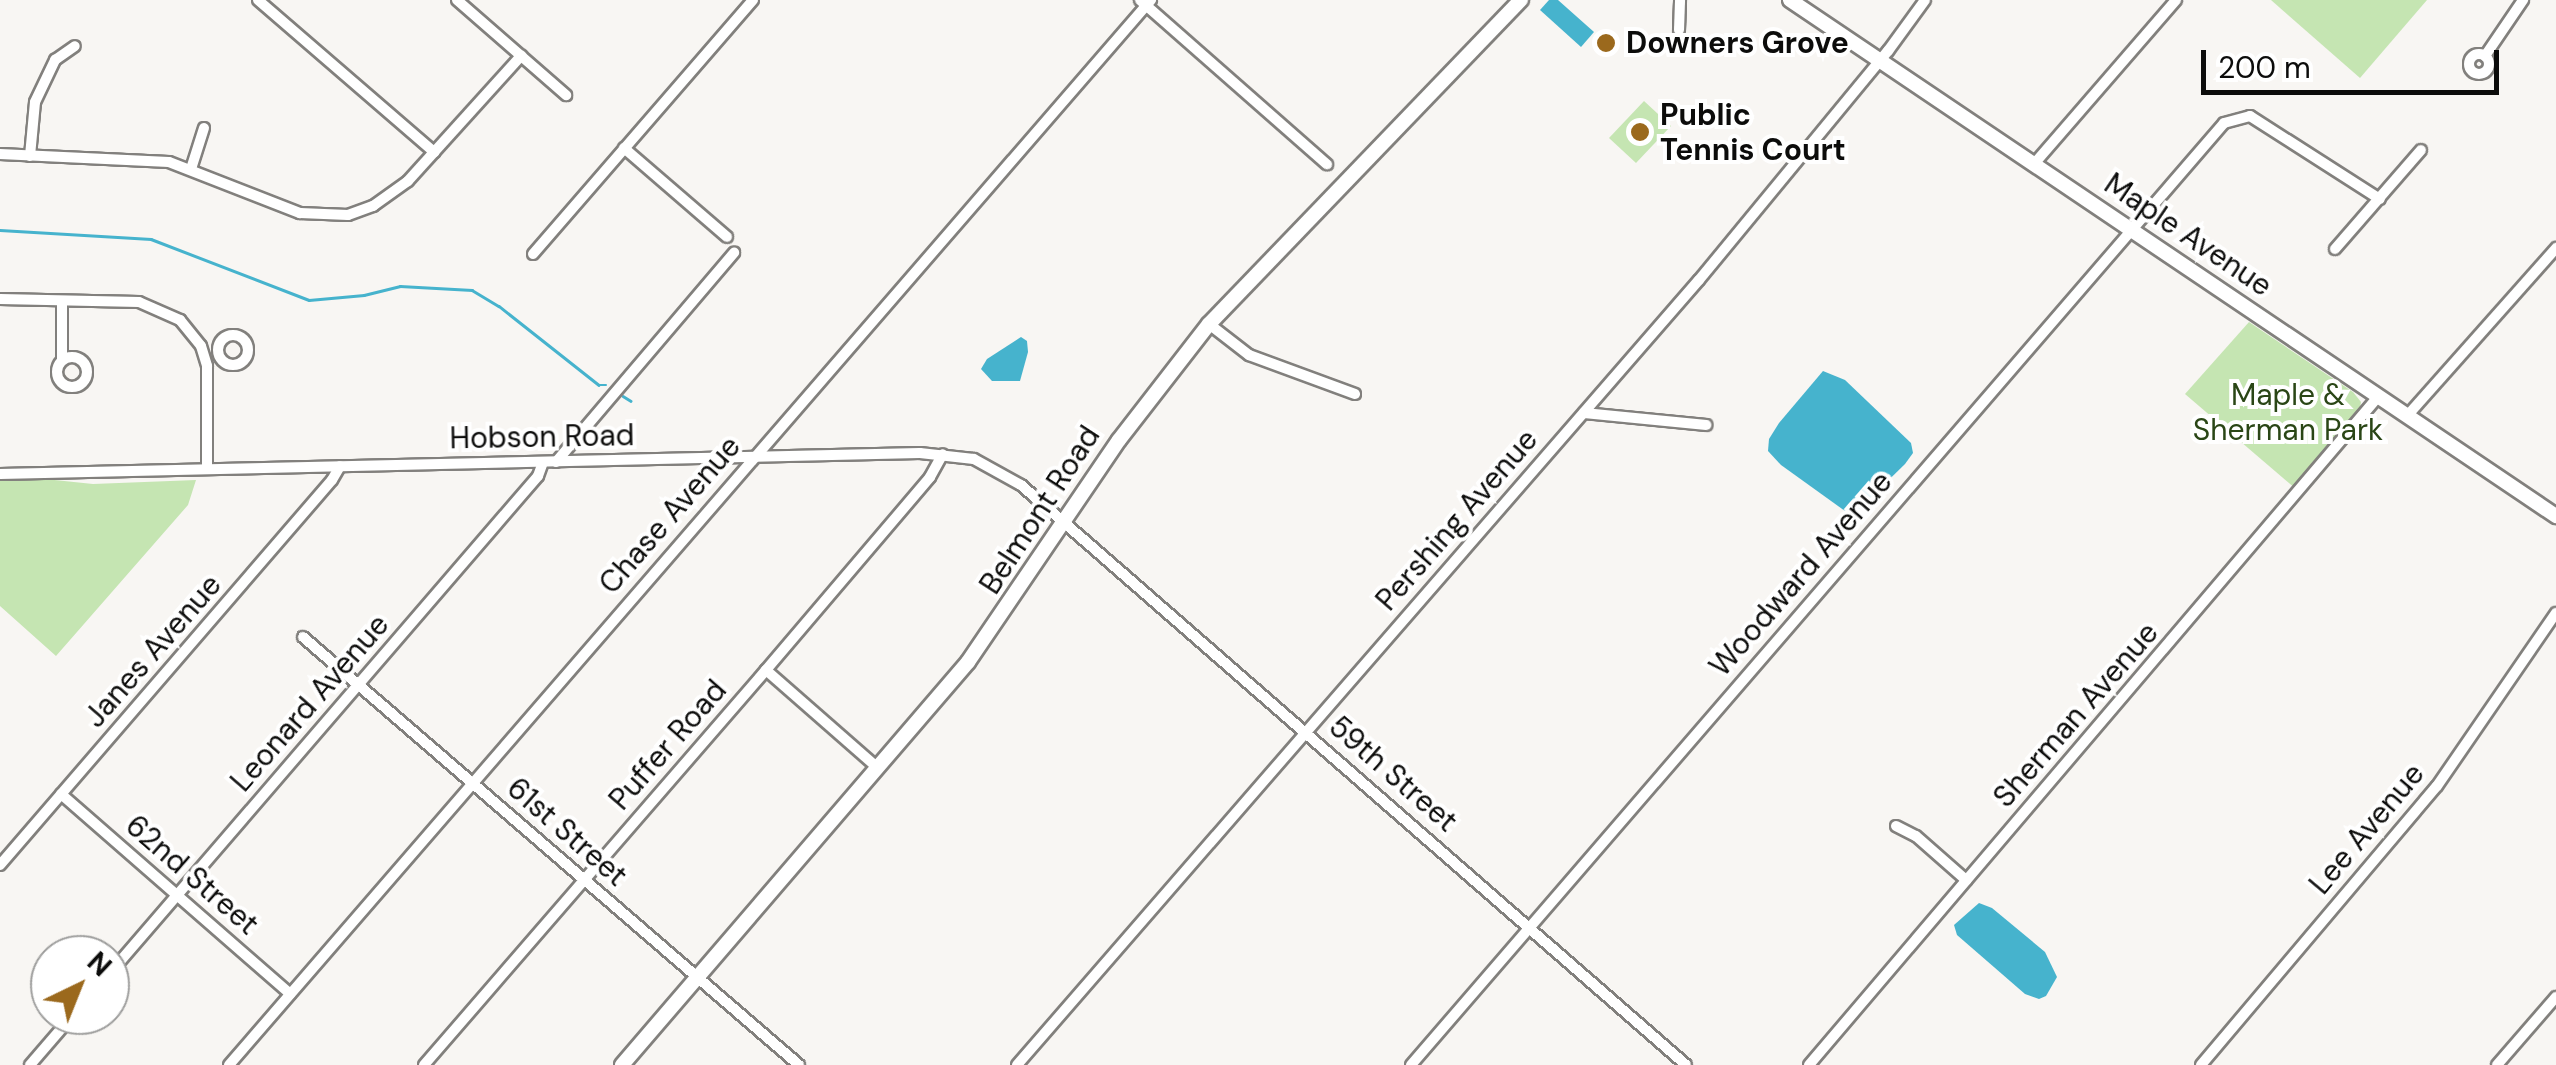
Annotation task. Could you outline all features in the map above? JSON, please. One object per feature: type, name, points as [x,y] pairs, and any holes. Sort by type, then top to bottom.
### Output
[{"type":"main road","name":"Belmont Road","points":[[622,1065],[1004,616],[1145,404],[1209,324],[1521,0]]},
{"type":"main road","name":"Maple Avenue","points":[[1790,0],[2556,516]]},
{"type":"street","points":[[258,0],[434,152]]},
{"type":"street","points":[[457,0],[566,95]]},
{"type":"street","points":[[533,254],[753,0]]},
{"type":"street","points":[[1679,30],[1680,0]]},
{"type":"street","name":"Pershing Avenue","points":[[1017,1065],[1584,413],[1880,61],[1925,0]]},
{"type":"street","points":[[2034,164],[2176,0]]},
{"type":"street","points":[[2485,56],[2523,0]]},
{"type":"street","points":[[1146,2],[1327,164]]},
{"type":"street","name":"Chase Avenue","points":[[229,1065],[1146,2]]},
{"type":"street","points":[[30,156],[35,102],[55,60],[75,46]]},
{"type":"street","points":[[0,154],[125,158],[191,168],[300,214],[336,216],[387,198],[521,56]]},
{"type":"street","name":"Woodward Avenue","points":[[1411,1065],[2232,118],[2250,116],[2272,127],[2380,199]]},
{"type":"street","points":[[191,168],[204,128]]},
{"type":"street","points":[[624,148],[727,237]]},
{"type":"street","points":[[2335,249],[2421,150]]},
{"type":"street","points":[[2407,416],[2556,248]]},
{"type":"street","points":[[556,462],[734,253]]},
{"type":"street","points":[[0,299],[139,302],[162,308],[188,328],[205,355],[207,468]]},
{"type":"street","points":[[62,302],[62,359]]},
{"type":"street","points":[[1209,324],[1249,355],[1356,394]]},
{"type":"street","points":[[205,355],[218,353]]},
{"type":"street","name":"Sherman Avenue","points":[[1809,1065],[2378,396]]},
{"type":"street","points":[[1584,413],[1706,425]]},
{"type":"street","name":"Hobson Road","points":[[0,474],[943,454],[992,466],[1064,522]]},
{"type":"street","name":"Puffer Road","points":[[424,1065],[930,477],[943,454]]},
{"type":"street","name":"Leonard Avenue","points":[[130,950],[538,476],[543,462]]},
{"type":"street","name":"Janes Avenue","points":[[0,865],[340,466]]},
{"type":"street","name":"59th Street","points":[[1064,522],[1686,1065]]},
{"type":"street","name":"Lee Avenue","points":[[2201,1065],[2437,786],[2556,613]]},
{"type":"street","name":"61st Street","points":[[302,636],[799,1065]]},
{"type":"street","points":[[766,670],[878,768]]},
{"type":"street","name":"62nd Street","points":[[61,794],[290,994]]},
{"type":"street","points":[[1896,826],[1916,836],[1966,880]]},
{"type":"street","points":[[2497,1065],[2556,997]]},
{"type":"street","points":[[30,1065],[56,1035]]},
{"type":"green space","points":[[2271,0],[2427,0],[2360,78]]},
{"type":"green space","name":"Public Tennis Court","points":[[1644,101],[1671,126],[1636,163],[1609,138]]},
{"type":"green space","name":"Maple & Sherman Park","points":[[2249,322],[2353,392],[2361,402],[2359,414],[2296,489],[2185,394]]},
{"type":"green space","points":[[45,479],[93,484],[196,480],[188,505],[56,656],[0,606],[0,481]]},
{"type":"water","points":[[1549,0],[1558,0],[1594,32],[1581,47],[1540,10]]},
{"type":"water","points":[[1021,337],[1027,341],[1028,352],[1020,381],[992,381],[981,369],[987,359]]},
{"type":"water","points":[[1823,371],[1845,380],[1911,443],[1913,453],[1905,464],[1858,510],[1845,511],[1781,465],[1768,451],[1769,439],[1779,423]]},
{"type":"water","points":[[1979,903],[1992,908],[2045,952],[2057,977],[2046,996],[2039,999],[2025,994],[1957,935],[1954,925]]},
{"type":"waterway","points":[[0,230],[151,239],[309,300],[364,295],[400,286],[472,290],[499,306],[599,385],[606,385]]},
{"type":"waterway","points":[[623,396],[631,401]]},
{"type":"place","name":"Downers Grove","points":[[1606,43]]},
{"type":"place","name":"Public Tennis Court","points":[[1640,132]]}]
